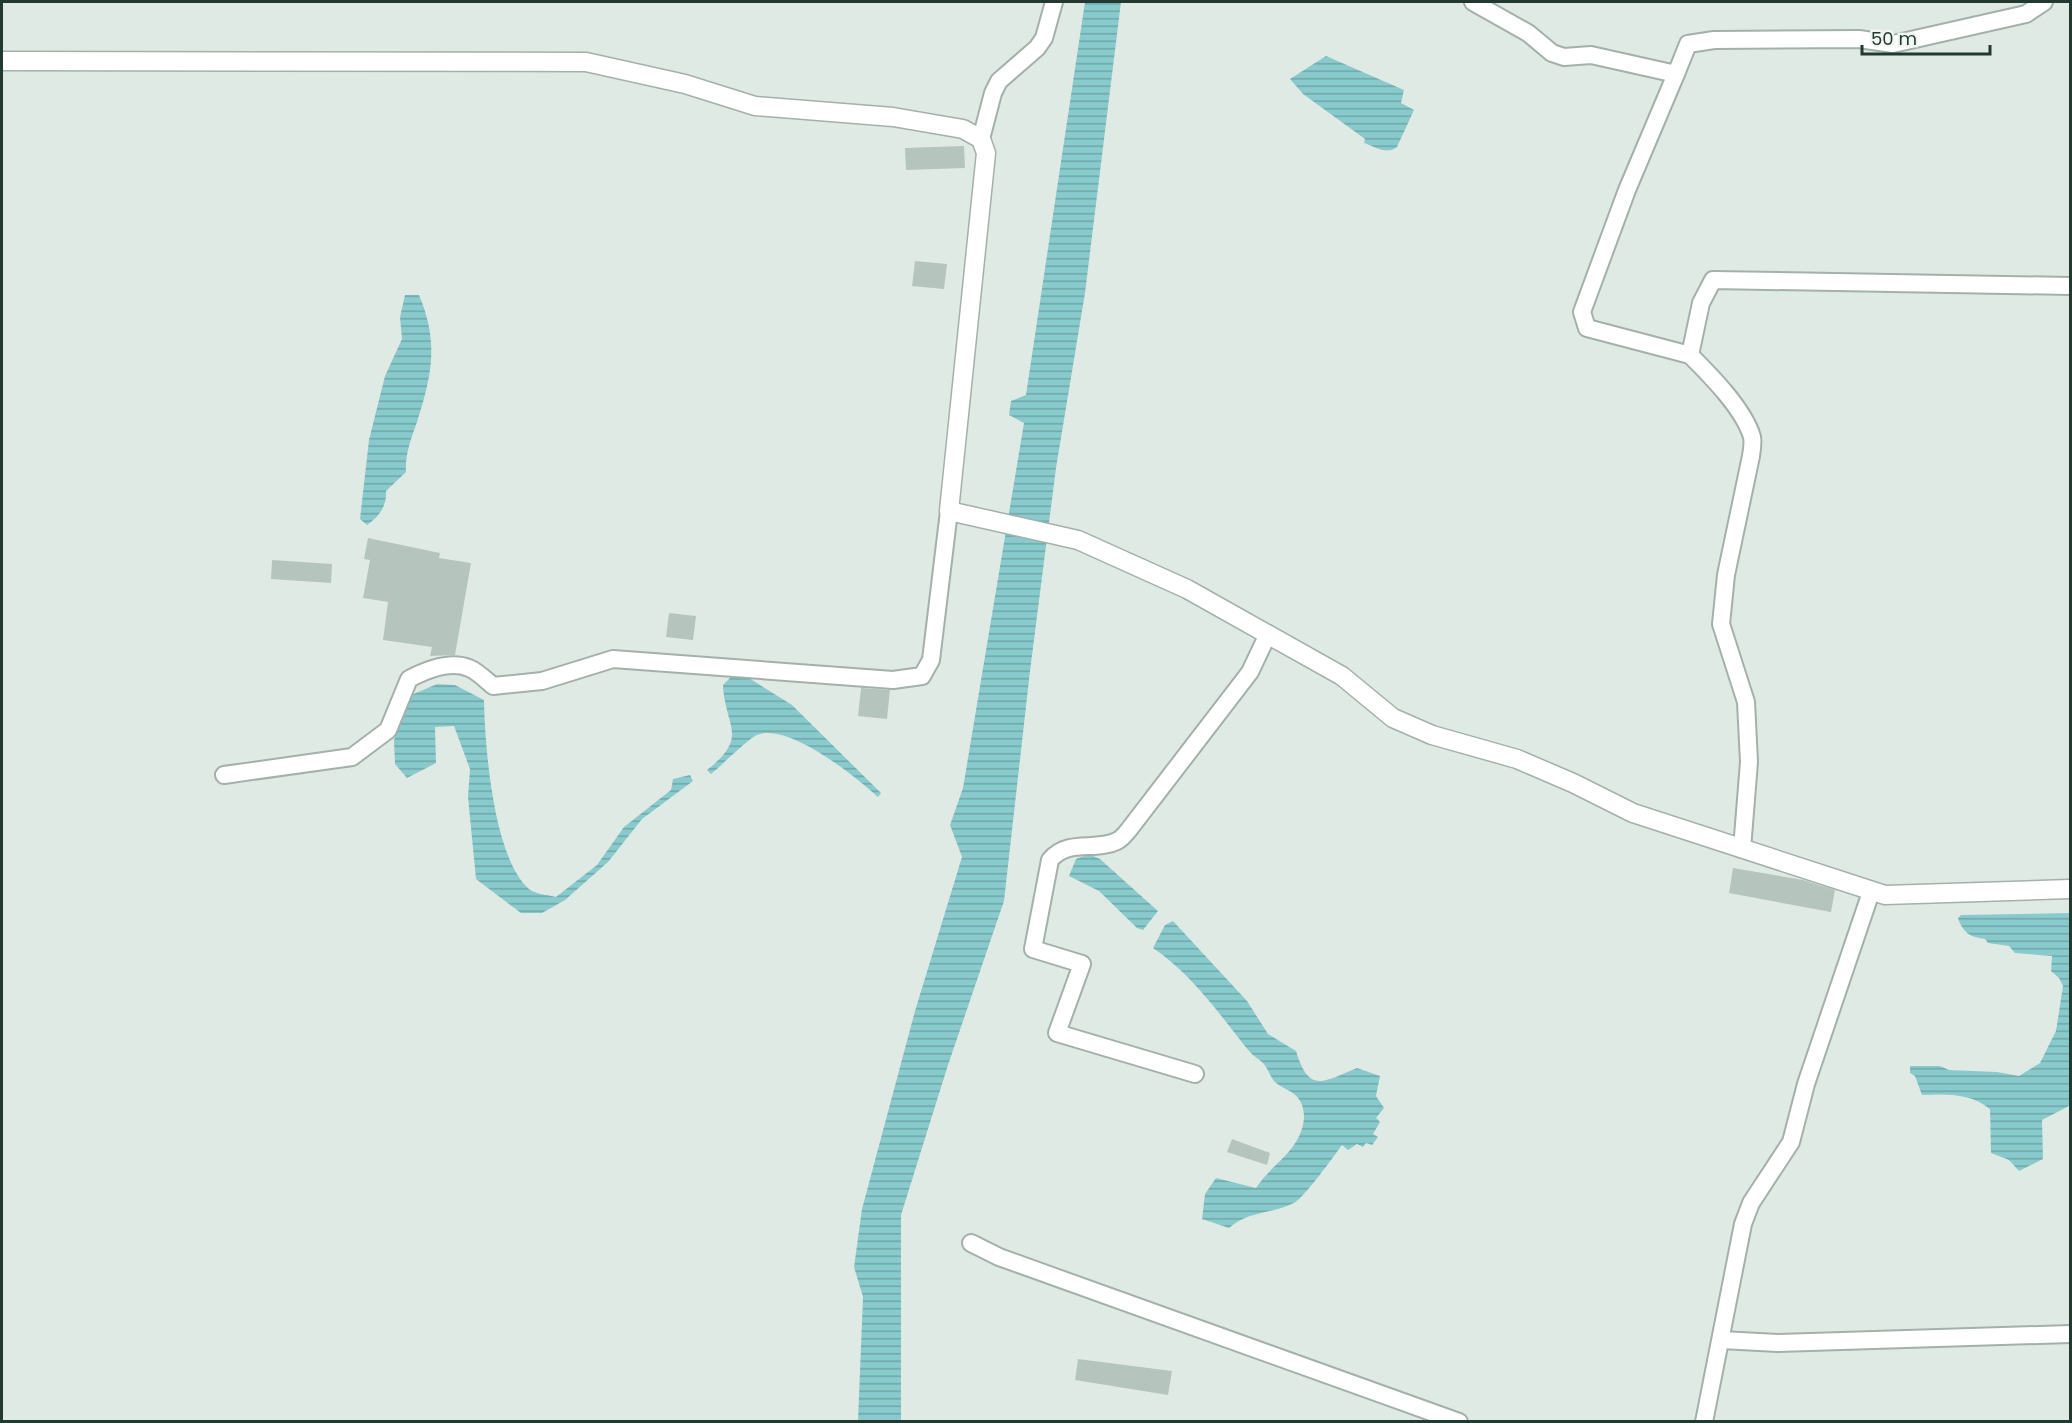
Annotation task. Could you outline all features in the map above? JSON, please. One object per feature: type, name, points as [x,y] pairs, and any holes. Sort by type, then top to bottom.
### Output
[{"type":"street","points":[[224,774],[352,757],[388,730],[409,678],[425,671],[450,665],[470,668],[493,686],[542,681],[613,659],[892,680],[922,676],[931,660],[949,511],[986,153],[981,140],[993,93],[999,81],[1037,48],[1044,38],[1054,2]]},
{"type":"street","points":[[1473,2],[1528,33],[1552,53],[1564,57],[1591,55],[1677,74]]},
{"type":"street","points":[[1742,849],[1749,762],[1746,702],[1721,624],[1726,575],[1751,456],[1752,438],[1743,418],[1712,377],[1690,355],[1587,328],[1582,312],[1627,189],[1688,44],[1714,40],[1858,39],[1893,44],[2026,14],[2044,2]]},
{"type":"street","points":[[2,61],[585,62],[685,84],[756,106],[892,117],[963,129],[981,140]]},
{"type":"street","points":[[1690,355],[1701,303],[1713,280],[2070,286]]},
{"type":"street","points":[[949,511],[1078,540],[1187,589],[1268,634],[1342,676],[1392,718],[1432,735],[1517,759],[1573,783],[1633,813],[1885,895],[2070,889]]},
{"type":"street","points":[[1195,1074],[1058,1033],[1082,964],[1033,949],[1050,860],[1056,853],[1067,847],[1119,840],[1250,672],[1268,634]]},
{"type":"street","points":[[1704,1422],[1743,1224],[1751,1203],[1791,1142],[1806,1084],[1871,892]]},
{"type":"street","points":[[971,1243],[999,1257],[1459,1422]]},
{"type":"street","points":[[1721,1340],[1778,1343],[2070,1334]]},
{"type":"water","points":[[1085,2],[1121,2],[1085,293],[1056,468],[1004,901],[948,1065],[901,1215],[901,1421],[858,1421],[863,1297],[854,1267],[862,1209],[915,1011],[962,857],[950,825],[963,788],[1024,423],[1009,415],[1011,401],[1026,395]]},
{"type":"water","points":[[1326,56],[1404,90],[1401,103],[1414,110],[1397,147],[1385,150],[1364,143],[1365,139],[1303,94],[1290,79]]},
{"type":"water","points":[[405,295],[419,295],[425,312],[431,343],[429,374],[406,459],[406,472],[386,491],[381,511],[367,525],[360,519],[369,440],[385,376],[402,339],[400,317]]},
{"type":"water","points":[[731,677],[749,678],[792,705],[881,793],[878,797],[821,754],[786,736],[770,733],[753,737],[711,774],[707,770],[728,748],[731,740],[732,731],[723,685]]},
{"type":"water","points":[[437,684],[455,685],[484,700],[489,772],[499,828],[517,874],[529,889],[535,892],[556,897],[597,865],[624,827],[671,790],[673,779],[690,775],[693,781],[642,819],[608,862],[565,900],[542,913],[521,913],[476,879],[468,797],[470,769],[454,726],[435,727],[436,763],[407,778],[395,764],[394,740],[411,695]]},
{"type":"water","points":[[1089,854],[1100,859],[1158,911],[1143,930],[1137,928],[1099,891],[1069,876],[1076,859]]},
{"type":"water","points":[[2070,913],[2069,1106],[2042,1120],[2043,1159],[2019,1171],[2009,1160],[1991,1153],[1990,1109],[1966,1097],[1922,1095],[1915,1076],[1910,1073],[1910,1066],[1940,1066],[1949,1070],[1997,1072],[2019,1076],[2040,1063],[2056,1031],[2063,986],[2059,978],[2051,971],[2052,956],[2015,953],[2009,946],[1988,943],[1985,939],[1968,933],[1958,918],[1961,915]]},
{"type":"water","points":[[1173,921],[1247,1001],[1268,1034],[1296,1051],[1306,1074],[1312,1079],[1326,1080],[1357,1068],[1380,1076],[1376,1096],[1384,1108],[1376,1118],[1380,1122],[1373,1134],[1378,1137],[1372,1145],[1366,1143],[1363,1147],[1357,1144],[1348,1150],[1342,1145],[1311,1186],[1294,1203],[1244,1218],[1229,1228],[1202,1219],[1205,1194],[1216,1178],[1256,1188],[1292,1148],[1302,1129],[1303,1109],[1298,1097],[1275,1082],[1265,1065],[1249,1051],[1193,983],[1153,948],[1165,925]]},
{"type":"building","points":[[964,146],[965,168],[906,170],[905,148]]},
{"type":"building","points":[[915,261],[947,264],[944,289],[912,286]]},
{"type":"building","points":[[368,538],[440,553],[439,558],[471,563],[455,655],[430,656],[432,647],[383,640],[388,602],[363,598],[370,560],[364,559]]},
{"type":"building","points":[[272,560],[332,564],[331,583],[271,579]]},
{"type":"building","points":[[669,613],[696,616],[693,640],[666,637]]},
{"type":"building","points":[[861,688],[890,690],[887,719],[858,716]]},
{"type":"building","points":[[1733,868],[1803,880],[1835,890],[1831,912],[1729,893]]},
{"type":"building","points":[[1232,1139],[1270,1153],[1267,1165],[1227,1152]]},
{"type":"building","points":[[1078,1359],[1172,1371],[1168,1395],[1075,1380]]}]
